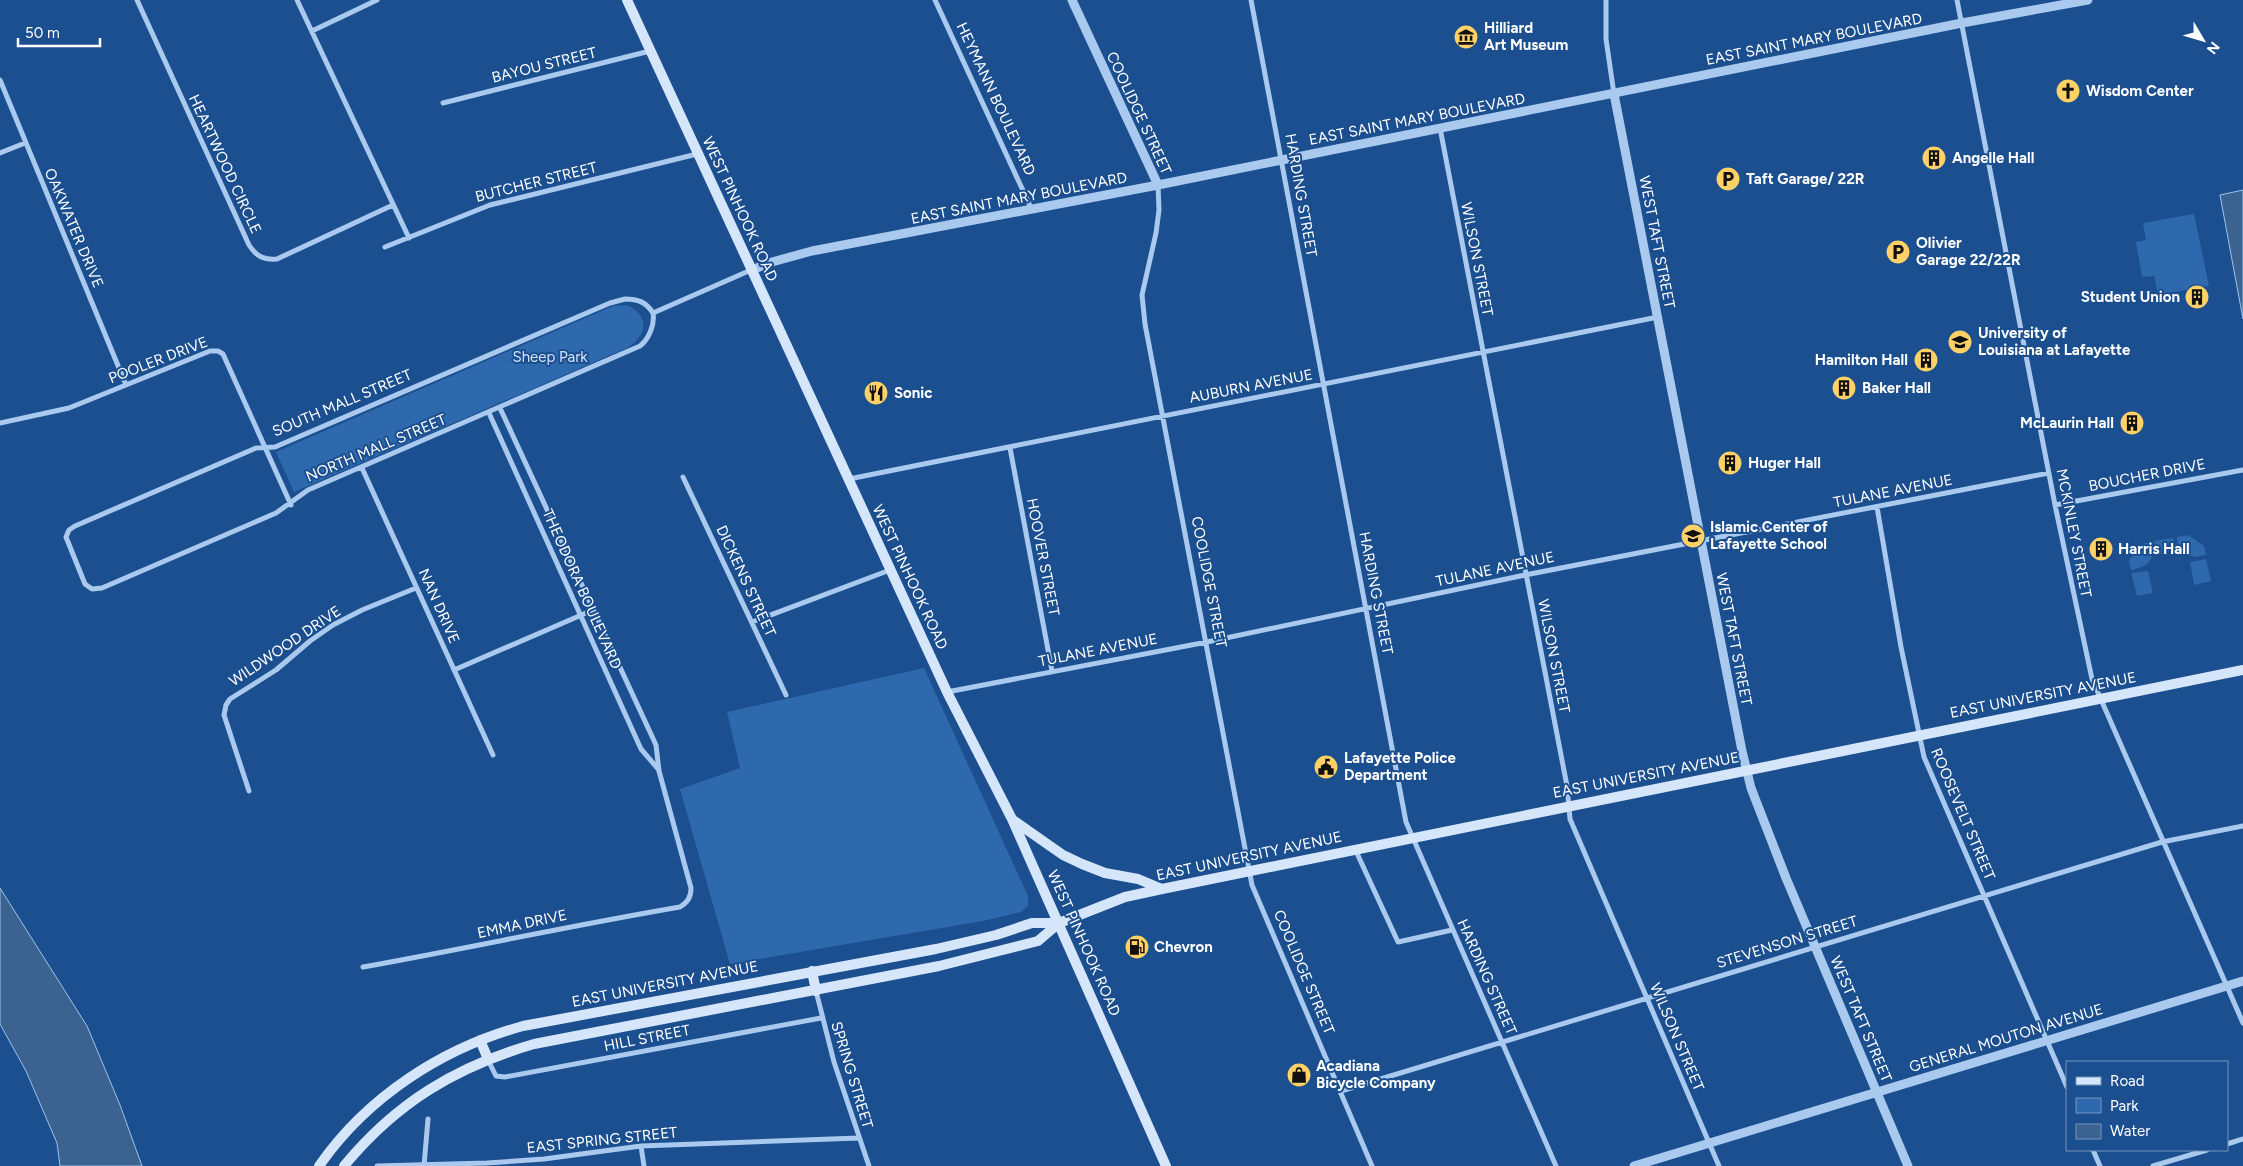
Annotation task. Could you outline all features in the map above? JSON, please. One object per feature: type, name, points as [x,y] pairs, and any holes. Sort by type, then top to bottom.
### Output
[{"type":"main road","name":"WEST PINHOOK ROAD","points":[[627,0],[947,692],[1012,819],[1166,1166]]},
{"type":"main road","name":"EAST UNIVERSITY AVENUE","points":[[344,1166],[375,1131],[407,1104],[440,1082],[488,1059],[534,1044],[816,991],[939,966],[1038,942],[1059,923],[1125,897],[1412,837],[2243,670]]},
{"type":"main road","points":[[1012,819],[1069,858],[1101,871],[1123,877],[1138,878],[1162,889]]},
{"type":"main road","name":"EAST UNIVERSITY AVENUE","points":[[319,1166],[346,1133],[390,1091],[448,1055],[480,1040],[523,1026],[962,943],[996,935],[1032,923],[1059,923]]},
{"type":"main road","points":[[812,971],[816,991]]},
{"type":"main road","points":[[480,1040],[488,1059]]},
{"type":"street","name":"HEARTWOOD CIRCLE","points":[[137,0],[254,253],[262,258],[277,259],[393,205]]},
{"type":"street","points":[[297,0],[409,238]]},
{"type":"street","points":[[312,31],[377,0]]},
{"type":"street","name":"HEYMANN BOULEVARD","points":[[936,0],[1032,210]]},
{"type":"street","name":"COOLIDGE STREET","points":[[1072,0],[1158,185],[1159,210],[1156,234],[1142,295],[1145,324],[1252,885],[1372,1166]]},
{"type":"street","name":"HARDING STREET","points":[[1250,0],[1406,822],[1556,1166]]},
{"type":"street","points":[[1606,0],[1606,39],[1614,94]]},
{"type":"street","name":"MCKINLEY STREET","points":[[1958,0],[2055,505],[2092,680],[2243,1023]]},
{"type":"street","name":"EAST SAINT MARY BOULEVARD","points":[[752,270],[772,262],[812,251],[1032,210],[1962,23],[2088,0]]},
{"type":"street","name":"BAYOU STREET","points":[[443,103],[650,51]]},
{"type":"street","name":"OAKWATER DRIVE","points":[[0,80],[126,385]]},
{"type":"street","name":"WEST TAFT STREET","points":[[1614,94],[1751,788],[1786,878],[1908,1166]]},
{"type":"street","name":"WILSON STREET","points":[[1440,128],[1567,786],[1573,826],[1719,1166]]},
{"type":"street","points":[[0,153],[25,144]]},
{"type":"street","name":"BUTCHER STREET","points":[[385,247],[490,204],[697,154]]},
{"type":"street","points":[[654,313],[752,270]]},
{"type":"street","name":"SOUTH MALL STREET","points":[[75,562],[66,537],[71,528],[256,448],[274,446],[610,303],[625,299],[639,300],[649,306],[654,313]]},
{"type":"street","name":"NORTH MALL STREET","points":[[75,562],[88,587],[92,589],[102,588],[267,517],[290,505],[308,490],[640,346],[644,343],[652,327],[654,313]]},
{"type":"street","name":"AUBURN AVENUE","points":[[849,479],[1658,316]]},
{"type":"street","name":"POOLER DRIVE","points":[[0,423],[69,408],[210,351],[218,351],[223,354],[290,505]]},
{"type":"street","name":"THEODORA BOULEVARD","points":[[500,408],[656,745],[659,771],[691,888],[691,894],[685,904]]},
{"type":"street","name":"THEODORA BOULEVARD","points":[[489,413],[640,749],[659,771]]},
{"type":"street","name":"HOOVER STREET","points":[[1010,448],[1052,671]]},
{"type":"street","name":"NAN DRIVE","points":[[362,468],[493,755]]},
{"type":"street","name":"BOUCHER DRIVE","points":[[2055,505],[2243,470]]},
{"type":"street","name":"TULANE AVENUE","points":[[947,692],[1206,642],[1525,575],[2049,473]]},
{"type":"street","name":"DICKENS STREET","points":[[683,477],[786,695]]},
{"type":"street","name":"ROOSEVELT STREET","points":[[1877,506],[1899,638],[1924,757],[2066,1085]]},
{"type":"street","points":[[752,622],[891,570]]},
{"type":"street","name":"WILDWOOD DRIVE","points":[[249,791],[224,714],[230,699],[276,670],[310,641],[333,625],[362,610],[416,588]]},
{"type":"street","points":[[454,670],[593,610]]},
{"type":"street","name":"STEVENSON STREET","points":[[1340,1091],[2162,842],[2243,826]]},
{"type":"street","points":[[1355,849],[1398,942],[1452,930]]},
{"type":"street","name":"EMMA DRIVE","points":[[364,967],[507,941],[561,928],[680,907],[685,904]]},
{"type":"street","name":"GENERAL MOUTON AVENUE","points":[[1634,1166],[2227,984],[2243,981]]},
{"type":"street","name":"SPRING STREET","points":[[816,991],[821,1018],[869,1166]]},
{"type":"street","name":"HILL STREET","points":[[488,1059],[496,1076],[505,1077],[821,1018]]},
{"type":"street","points":[[424,1166],[428,1119]]},
{"type":"street","name":"EAST SPRING STREET","points":[[376,1166],[424,1166],[544,1159],[641,1146],[859,1138]]},
{"type":"street","points":[[2228,1144],[2243,1139]]},
{"type":"street","points":[[641,1146],[644,1166]]},
{"type":"street","points":[[2093,1151],[2100,1166]]},
{"type":"street","points":[[2153,1166],[2204,1151]]},
{"type":"green space","points":[[2194,214],[2209,286],[2158,295],[2154,276],[2142,277],[2136,242],[2146,240],[2143,223]]},
{"type":"green space","name":"Sheep Park","points":[[627,305],[640,315],[644,326],[639,337],[627,348],[294,492],[276,452],[613,306]]},
{"type":"green space","points":[[2188,535],[2204,546],[2206,555],[2196,557],[2183,554],[2178,546],[2177,537]]},
{"type":"green space","points":[[2173,538],[2176,550],[2157,555],[2154,541]]},
{"type":"green space","points":[[2151,542],[2152,554],[2149,562],[2142,567],[2131,570],[2129,561],[2141,544]]},
{"type":"green space","points":[[2206,559],[2211,581],[2194,585],[2190,562]]},
{"type":"green space","points":[[2148,571],[2153,593],[2137,596],[2131,573]]},
{"type":"green space","points":[[924,668],[1028,896],[1028,906],[1021,912],[983,921],[730,964],[680,789],[740,768],[727,712]]},
{"type":"water","points":[[2243,190],[2243,319],[2220,195]]},
{"type":"water","points":[[0,888],[87,1026],[120,1105],[142,1166],[60,1166],[57,1143],[26,1071],[0,1024]]},
{"type":"place","name":"Hilliard Art Museum","points":[[1466,37]]},
{"type":"place","name":"Wisdom Center","points":[[2068,91]]},
{"type":"place","name":"Angelle Hall","points":[[1934,158]]},
{"type":"place","name":"Taft Garage/ 22R","points":[[1728,179]]},
{"type":"place","name":"Olivier Garage 22/22R","points":[[1898,252]]},
{"type":"place","name":"Student Union","points":[[2197,297]]},
{"type":"place","name":"University of Louisiana at Lafayette","points":[[1960,342]]},
{"type":"place","name":"Hamilton Hall","points":[[1926,360]]},
{"type":"place","name":"Baker Hall","points":[[1844,388]]},
{"type":"place","name":"Sonic","points":[[876,393]]},
{"type":"place","name":"McLaurin Hall","points":[[2132,423]]},
{"type":"place","name":"Huger Hall","points":[[1730,463]]},
{"type":"place","name":"Islamic Center of Lafayette School","points":[[1693,536]]},
{"type":"place","name":"Harris Hall","points":[[2101,549]]},
{"type":"place","name":"Lafayette Police Department","points":[[1326,767]]},
{"type":"place","name":"Chevron","points":[[1137,947]]},
{"type":"place","name":"Acadiana Bicycle Company","points":[[1299,1075]]}]
